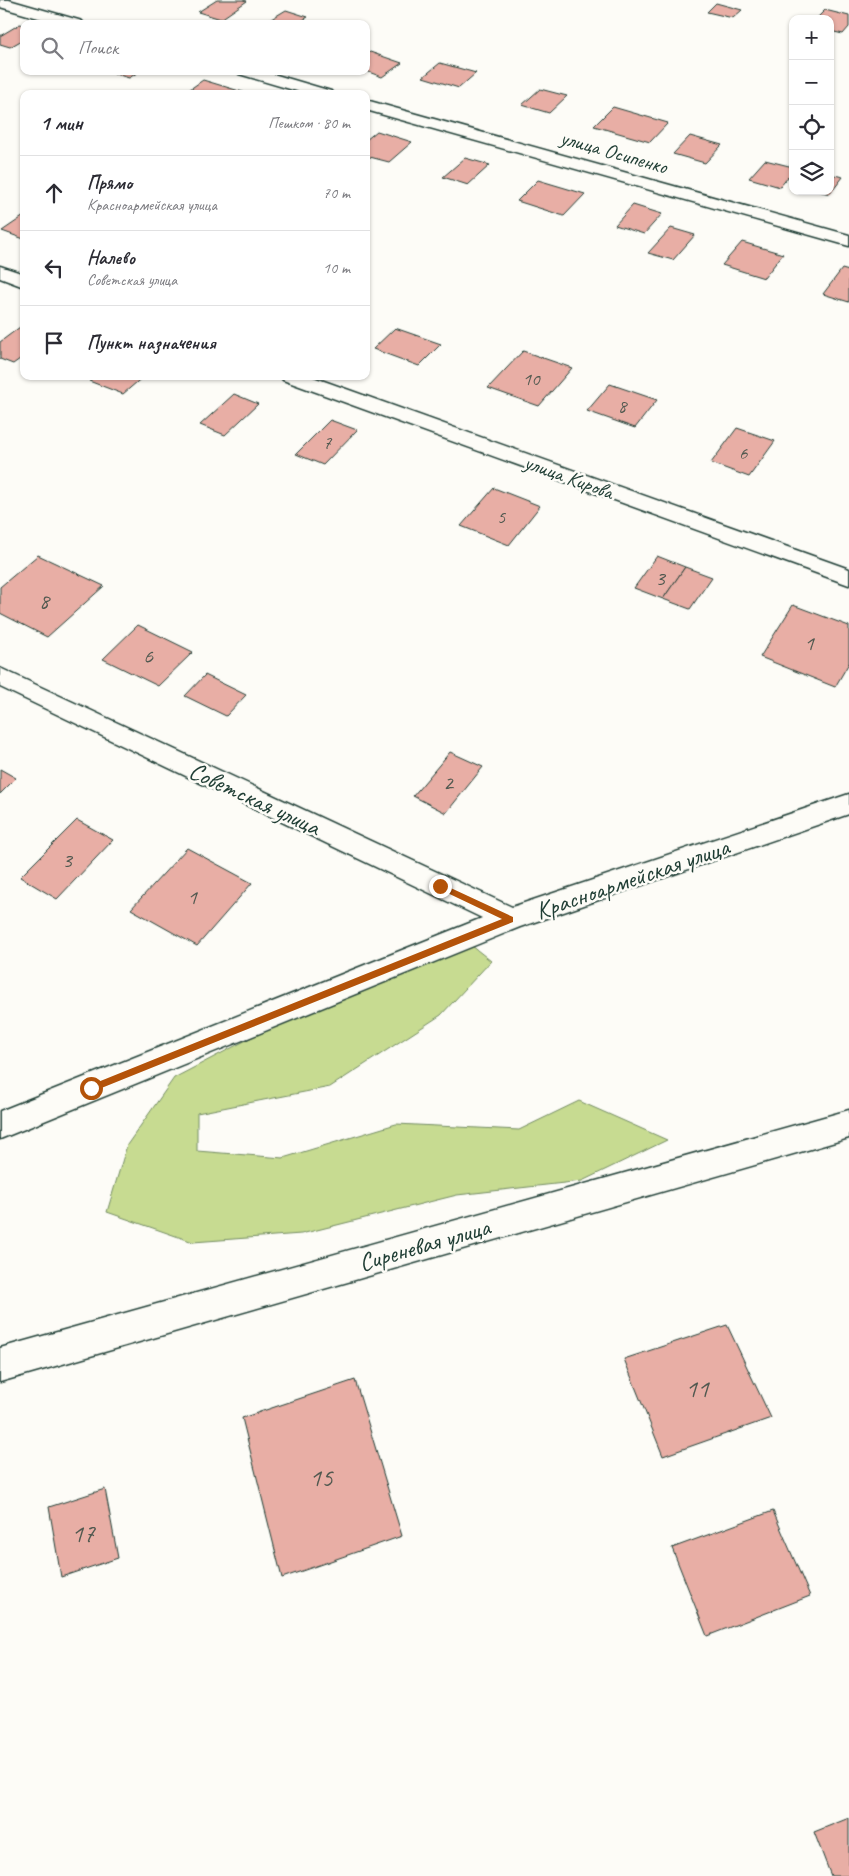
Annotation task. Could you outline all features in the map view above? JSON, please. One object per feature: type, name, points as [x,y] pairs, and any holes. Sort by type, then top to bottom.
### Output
[{"type":"street","points":[[0,2],[63,20]]},
{"type":"street","points":[[260,75],[311,90]]},
{"type":"street","name":"улица Осипенко","points":[[370,106],[849,242]]},
{"type":"street","points":[[0,272],[20,280]]},
{"type":"street","name":"улица Кирова","points":[[301,380],[849,577]]},
{"type":"street","name":"Советская улица","points":[[0,677],[510,919]]},
{"type":"street","name":"Красноармейская улица","points":[[0,1125],[510,919],[849,804]]},
{"type":"street","name":"Сиреневая улица","points":[[0,1365],[849,1124]]},
{"type":"green space","points":[[467,942],[491,961],[441,1015],[330,1087],[197,1113],[197,1151],[283,1158],[396,1124],[519,1130],[579,1101],[667,1140],[582,1181],[457,1195],[301,1234],[193,1242],[107,1212],[127,1145],[174,1078],[344,989]]},
{"type":"building","points":[[217,0],[247,1],[221,19],[198,12]]},
{"type":"building","points":[[716,3],[742,10],[733,18],[707,12]]},
{"type":"building","points":[[286,10],[308,17],[303,20],[270,20]]},
{"type":"building","points":[[825,10],[849,16],[849,27],[843,34],[834,32],[834,15],[820,15]]},
{"type":"building","points":[[20,24],[20,41],[10,47],[0,44],[0,36]]},
{"type":"building","points":[[370,52],[402,63],[382,77],[370,72]]},
{"type":"building","points":[[440,63],[476,73],[459,88],[423,77]]},
{"type":"building","points":[[119,75],[134,75],[129,78]]},
{"type":"building","points":[[203,80],[236,90],[189,90]]},
{"type":"building","points":[[540,89],[567,96],[549,113],[522,105]]},
{"type":"building","points":[[613,107],[668,123],[650,142],[594,126]]},
{"type":"building","points":[[377,131],[412,142],[389,162],[370,157],[370,137]]},
{"type":"building","points":[[690,136],[722,145],[705,163],[673,154]]},
{"type":"building","points":[[465,158],[490,165],[468,185],[443,177]]},
{"type":"building","points":[[765,160],[789,166],[789,176],[780,187],[749,178]]},
{"type":"building","points":[[834,175],[843,177],[834,189]]},
{"type":"building","points":[[538,180],[585,194],[564,216],[517,201]]},
{"type":"building","points":[[633,205],[662,214],[644,234],[615,225]]},
{"type":"building","points":[[20,219],[20,238],[2,231]]},
{"type":"building","points":[[671,228],[695,235],[673,260],[648,253]]},
{"type":"building","points":[[742,242],[783,254],[764,278],[722,265]]},
{"type":"building","points":[[842,269],[849,271],[849,302],[823,294]]},
{"type":"building","points":[[20,327],[20,359],[13,364],[0,359],[0,342]]},
{"type":"building","points":[[395,328],[441,344],[419,366],[373,349]]},
{"type":"building","points":[[523,351],[572,368],[539,406],[488,388]]},
{"type":"building","points":[[90,380],[139,380],[123,394]]},
{"type":"building","points":[[610,384],[657,400],[635,428],[587,411]]},
{"type":"building","points":[[234,394],[258,404],[225,435],[200,425]]},
{"type":"building","points":[[330,420],[357,430],[323,465],[296,454]]},
{"type":"building","points":[[737,428],[775,441],[749,477],[711,463]]},
{"type":"building","points":[[494,488],[540,506],[509,545],[461,526]]},
{"type":"building","points":[[38,555],[104,586],[47,637],[0,613],[0,587]]},
{"type":"building","points":[[657,556],[685,567],[663,599],[634,588]]},
{"type":"building","points":[[685,567],[712,577],[690,609],[663,599]]},
{"type":"building","points":[[793,605],[849,626],[849,663],[835,687],[760,657]]},
{"type":"building","points":[[138,625],[193,652],[158,686],[103,659]]},
{"type":"building","points":[[205,675],[246,695],[226,716],[185,696]]},
{"type":"building","points":[[450,752],[483,767],[446,813],[413,796]]},
{"type":"building","points":[[0,769],[16,778],[0,794]]},
{"type":"building","points":[[77,820],[113,840],[57,899],[20,877]]},
{"type":"building","points":[[187,848],[252,883],[197,946],[131,909]]},
{"type":"building","points":[[727,1325],[771,1418],[663,1456],[624,1359]]},
{"type":"building","points":[[355,1380],[402,1536],[282,1578],[242,1418]]},
{"type":"building","points":[[105,1489],[118,1558],[61,1577],[49,1507]]},
{"type":"building","points":[[773,1511],[810,1596],[707,1636],[672,1548]]},
{"type":"building","points":[[849,1818],[849,1876],[831,1876],[814,1832]]},
{"type":"route","points":[[91,1088],[510,919],[440,886]]}]
